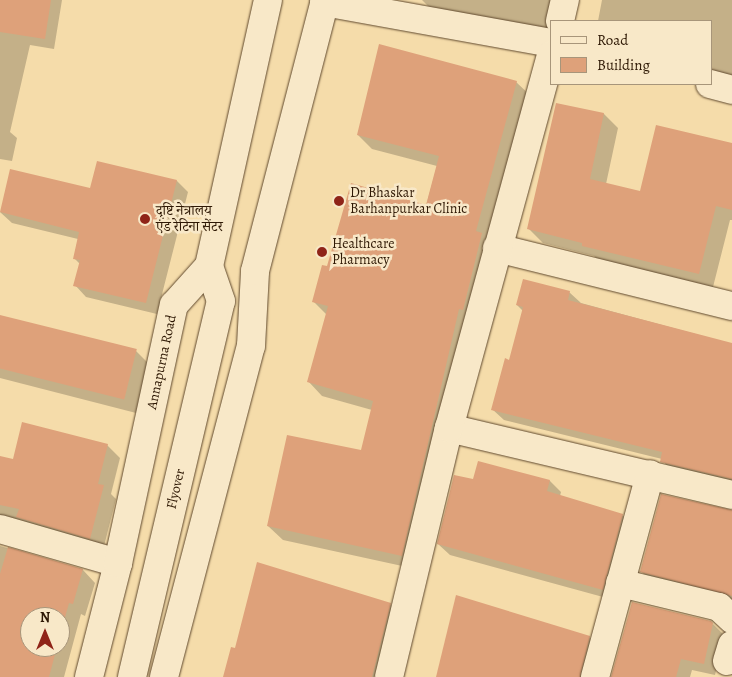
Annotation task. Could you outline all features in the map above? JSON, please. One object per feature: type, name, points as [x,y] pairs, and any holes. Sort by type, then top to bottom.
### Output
[{"type":"street","name":"Annapurna Road","points":[[89,677],[118,563],[174,305],[209,266],[268,0]]},
{"type":"street","points":[[560,20],[565,0]]},
{"type":"street","points":[[164,677],[251,346],[254,272],[325,1],[550,42]]},
{"type":"street","points":[[389,677],[449,428],[550,60]]},
{"type":"street","points":[[497,248],[732,306]]},
{"type":"street","points":[[209,266],[218,313]]},
{"type":"street","points":[[218,313],[254,272]]},
{"type":"street","name":"Flyover","points":[[132,677],[218,313]]},
{"type":"street","points":[[449,428],[650,474],[732,495]]},
{"type":"street","points":[[595,677],[650,474]]},
{"type":"street","points":[[0,529],[118,563]]},
{"type":"street","points":[[620,583],[718,607],[732,619]]},
{"type":"building","points":[[0,0],[51,0],[45,39],[0,32]]},
{"type":"building","points":[[379,44],[517,81],[476,231],[482,233],[463,310],[459,309],[402,556],[267,526],[287,435],[361,450],[373,401],[307,382],[328,306],[312,302],[322,265],[327,266],[351,183],[426,205],[439,156],[357,135]]},
{"type":"building","points":[[556,103],[604,113],[590,179],[640,191],[656,125],[732,143],[732,210],[716,206],[699,274],[582,246],[582,243],[527,229]]},
{"type":"building","points":[[97,161],[177,180],[146,303],[73,286],[80,260],[73,259],[79,232],[0,212],[10,169],[90,188]]},
{"type":"building","points":[[523,279],[570,291],[568,300],[732,343],[732,479],[660,462],[662,452],[491,410],[505,358],[509,360],[523,307],[516,305]]},
{"type":"building","points":[[0,315],[137,349],[124,400],[0,369]]},
{"type":"building","points":[[22,422],[108,444],[98,484],[104,485],[90,539],[16,517],[19,509],[0,505],[0,456],[13,459]]},
{"type":"building","points":[[478,461],[550,480],[547,491],[623,514],[603,590],[437,544],[454,475],[473,479]]},
{"type":"building","points":[[661,494],[732,510],[732,596],[640,572]]},
{"type":"building","points":[[8,547],[83,569],[73,604],[69,603],[68,607],[20,607],[20,657],[54,657],[49,677],[0,677],[0,574]]},
{"type":"building","points":[[257,562],[391,603],[372,677],[223,677],[231,647],[235,648]]},
{"type":"building","points":[[456,595],[590,636],[580,677],[436,677]]},
{"type":"building","points":[[632,602],[711,621],[713,623],[704,664],[681,659],[676,677],[611,677]]},
{"type":"place","name":"Dr Bhaskar Barhanpurkar Clinic","points":[[339,201]]},
{"type":"place","name":"दृष्टि नेत्रालय एंड रेटिना सेंटर","points":[[145,219]]},
{"type":"place","name":"Healthcare Pharmacy","points":[[322,252]]}]
